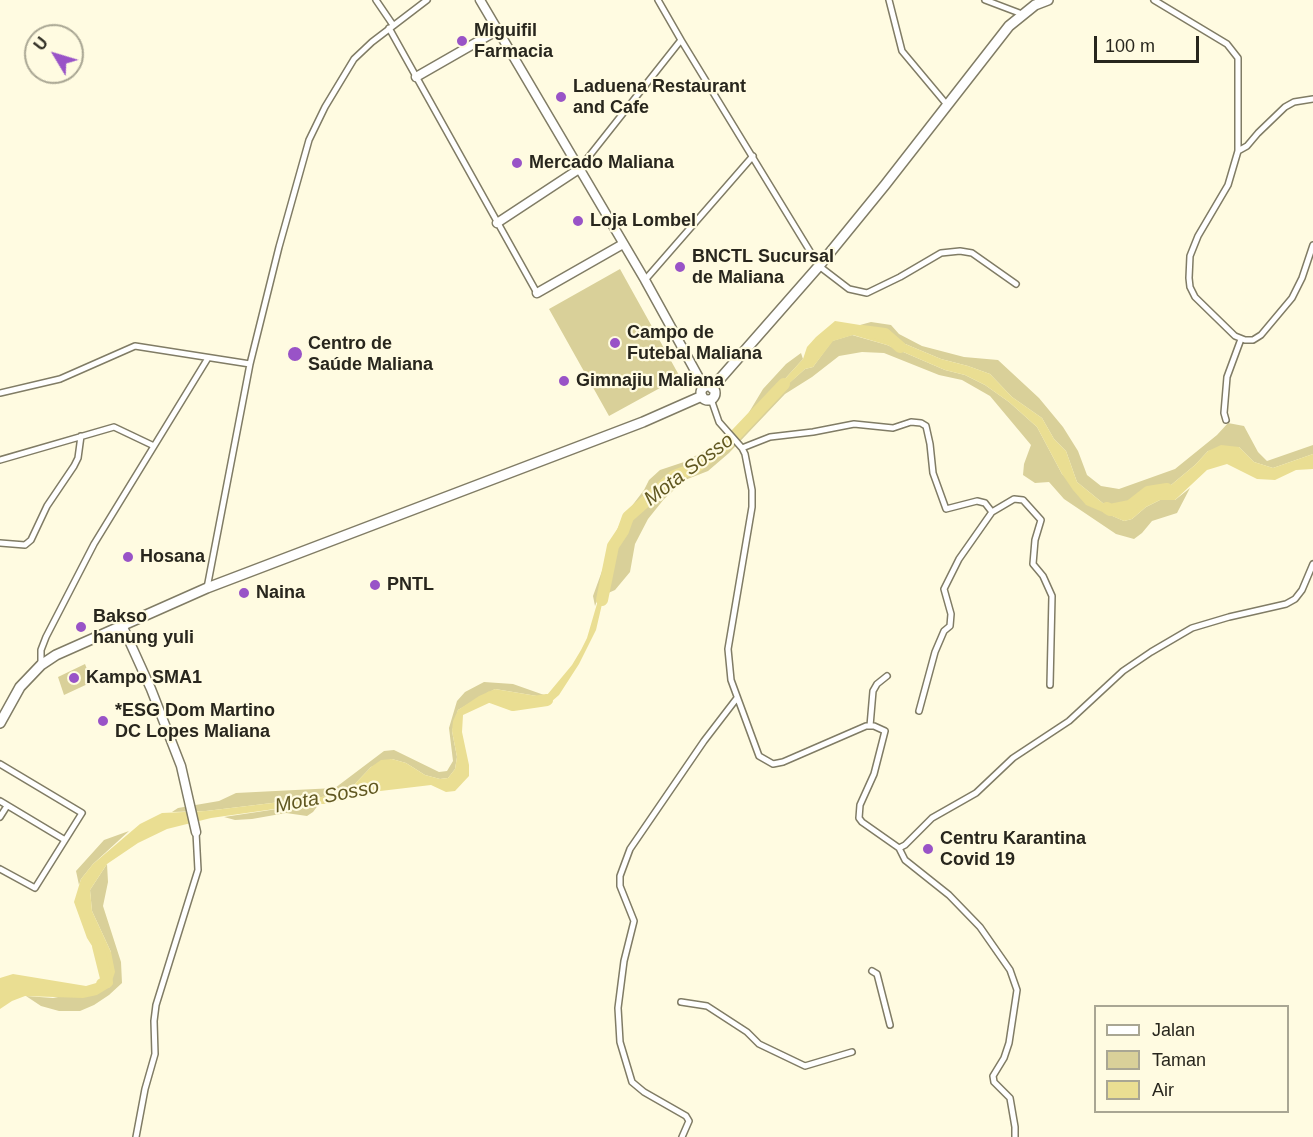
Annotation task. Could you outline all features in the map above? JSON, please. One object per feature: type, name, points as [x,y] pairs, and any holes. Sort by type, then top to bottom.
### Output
[{"type":"main road","points":[[0,723],[20,687],[41,665],[56,655],[207,588],[643,422],[707,392],[819,266],[948,106],[1009,26],[1022,14],[1048,0]]},
{"type":"street","points":[[376,0],[416,77],[537,293],[623,244]]},
{"type":"street","points":[[207,588],[250,364],[279,247],[309,141],[325,107],[354,59],[391,26],[427,0]]},
{"type":"street","points":[[480,0],[645,280],[707,392],[719,422],[742,448],[747,462],[752,498],[728,648],[731,680],[759,756],[773,764],[783,762],[866,726],[885,731],[874,774],[860,805],[859,818],[899,848],[905,860],[950,895],[980,927],[998,951],[1015,983],[1017,990],[1009,1042],[1004,1058],[993,1076],[994,1082],[1010,1098],[1015,1137]]},
{"type":"street","points":[[658,0],[819,266],[849,289],[867,293],[900,278],[941,253],[960,251],[972,253],[1016,284]]},
{"type":"street","points":[[889,0],[902,51],[948,106]]},
{"type":"street","points":[[985,0],[1022,14]]},
{"type":"street","points":[[1154,0],[1227,44],[1238,58],[1238,151],[1228,185],[1194,244],[1190,256],[1190,287],[1195,297],[1230,332],[1241,339],[1252,340],[1261,335],[1292,298],[1313,246]]},
{"type":"street","points":[[416,77],[498,30]]},
{"type":"street","points":[[497,223],[579,169],[681,40]]},
{"type":"street","points":[[1238,151],[1248,146],[1285,107],[1294,102],[1313,99]]},
{"type":"street","points":[[645,280],[753,156]]},
{"type":"street","points":[[1226,420],[1224,413],[1227,378],[1241,339]]},
{"type":"street","points":[[0,393],[60,379],[135,346],[250,364]]},
{"type":"street","points":[[41,665],[41,650],[46,637],[94,544],[208,358]]},
{"type":"street","points":[[742,448],[770,437],[854,424],[887,428],[921,423],[926,426],[933,473],[946,509],[977,501],[985,503],[992,512]]},
{"type":"street","points":[[0,460],[114,427],[154,446]]},
{"type":"street","points":[[0,543],[25,545],[31,540],[47,506],[78,458],[81,436]]},
{"type":"street","points":[[919,711],[935,652],[944,631],[950,626],[951,614],[944,589],[959,559],[992,512],[1014,499],[1023,500],[1041,520],[1035,540],[1034,564],[1043,576],[1052,596],[1050,685]]},
{"type":"street","points":[[899,848],[905,845],[932,818],[976,793],[1013,758],[1068,722],[1123,670],[1192,628],[1286,604],[1295,599],[1302,590],[1312,568]]},
{"type":"street","points":[[122,625],[182,766],[196,832],[198,870],[156,1005],[155,1054],[136,1137]]},
{"type":"street","points":[[870,726],[873,691],[877,684],[887,676]]},
{"type":"street","points":[[682,1137],[689,1121],[686,1116],[644,1092],[632,1082],[620,1042],[618,1008],[624,961],[634,921],[620,886],[620,876],[630,849],[704,741],[737,698]]},
{"type":"street","points":[[0,764],[82,813],[35,888],[0,868]]},
{"type":"street","points":[[0,801],[65,840]]},
{"type":"street","points":[[0,817],[7,806]]},
{"type":"street","points":[[872,971],[877,974],[890,1025]]},
{"type":"street","points":[[681,1002],[707,1006],[747,1032],[759,1044],[805,1066],[852,1052]]},
{"type":"green space","name":"Campo de Futebal Maliana","points":[[620,269],[680,377],[609,416],[549,309]]},
{"type":"green space","points":[[871,322],[891,325],[899,334],[922,346],[964,357],[998,360],[1039,398],[1063,427],[1078,451],[1087,475],[1101,486],[1119,489],[1175,469],[1217,435],[1228,423],[1244,426],[1258,452],[1267,461],[1313,445],[1313,454],[1273,468],[1254,462],[1239,447],[1208,451],[1171,485],[1155,487],[1141,502],[1127,509],[1104,504],[1077,482],[1066,451],[1054,439],[1042,418],[1012,397],[990,374],[941,359],[860,325]]},
{"type":"green space","points":[[852,335],[887,345],[985,385],[1009,402],[1037,427],[1062,474],[1108,514],[1124,521],[1132,519],[1146,507],[1160,500],[1175,500],[1190,488],[1177,513],[1152,521],[1134,539],[1116,534],[1064,499],[1049,482],[1035,483],[1023,475],[1024,464],[1031,445],[990,396],[962,380],[939,375],[884,353],[862,352],[839,356],[785,394],[729,453],[708,471],[685,480],[664,499],[648,519],[635,544],[630,572],[615,590],[606,594],[609,576],[595,606],[593,596],[609,547],[622,519],[649,480],[660,470],[684,462],[725,440],[748,414],[763,389],[786,364],[801,353],[803,359],[773,392],[772,398],[805,369],[813,367],[832,341]]},
{"type":"green space","name":"Kampo SMA1","points":[[85,664],[92,682],[64,695],[58,677]]},
{"type":"green space","points":[[484,682],[513,684],[547,696],[495,689],[458,710],[452,731],[457,757],[455,769],[448,778],[440,779],[425,775],[406,763],[392,759],[371,767],[351,788],[338,795],[206,811],[172,812],[178,808],[219,801],[236,793],[335,788],[384,751],[394,750],[439,772],[447,771],[453,761],[449,728],[457,701],[465,692]]},
{"type":"green space","points":[[319,804],[307,816],[286,813],[252,819],[235,820],[224,817]]},
{"type":"green space","points":[[129,831],[93,864],[79,885],[76,871],[104,840]]},
{"type":"green space","points":[[107,864],[108,882],[103,906],[121,962],[122,983],[94,1005],[80,1011],[59,1011],[41,1006],[26,996],[53,998],[110,987],[111,952],[92,911],[90,890]]},
{"type":"water","points":[[835,321],[860,325],[941,359],[990,374],[1012,397],[1042,418],[1054,439],[1066,451],[1077,482],[1104,504],[1127,509],[1141,502],[1155,487],[1171,485],[1208,451],[1221,445],[1239,447],[1254,462],[1273,468],[1313,454],[1313,469],[1296,470],[1275,480],[1257,479],[1227,464],[1207,470],[1175,500],[1160,500],[1146,507],[1132,519],[1124,521],[1086,505],[1062,474],[1037,427],[1009,402],[985,385],[965,375],[945,370],[887,345],[853,335],[833,341],[813,367],[805,369],[772,399],[773,392],[803,359],[807,347]]},
{"type":"water","points":[[609,574],[596,630],[579,664],[559,695],[551,702],[540,705],[525,701],[491,702],[463,715],[462,732],[469,776],[455,791],[446,792],[431,785],[372,792],[324,804],[211,818],[167,829],[138,843],[107,864],[90,890],[92,911],[111,952],[115,972],[110,987],[97,995],[83,998],[25,996],[0,1009],[0,978],[13,974],[86,986],[103,981],[106,968],[87,938],[74,902],[81,879],[93,864],[140,824],[162,813],[206,811],[338,795],[351,788],[381,760],[392,759],[406,763],[425,775],[440,779],[448,778],[455,769],[457,757],[452,731],[458,710],[479,696],[495,689],[537,696],[547,695],[572,665],[581,650],[587,638],[601,590]]},
{"type":"waterway","name":"Mota Sosso","points":[[862,331],[885,334],[900,347]]},
{"type":"waterway","name":"Mota Sosso","points":[[602,600],[613,546],[623,531],[628,517],[674,476],[695,468],[729,442],[784,384]]},
{"type":"waterway","name":"Mota Sosso","points":[[1107,508],[1110,510],[1130,506],[1148,492],[1167,489]]},
{"type":"waterway","name":"Mota Sosso","points":[[491,697],[513,705],[547,700]]},
{"type":"waterway","name":"Mota Sosso","points":[[98,946],[107,982],[102,984]]},
{"type":"place","name":"Miguifil Farmacia","points":[[462,41]]},
{"type":"place","name":"Laduena Restaurant and Cafe","points":[[561,97]]},
{"type":"place","name":"Mercado Maliana","points":[[517,163]]},
{"type":"place","name":"Loja Lombel","points":[[578,221]]},
{"type":"place","name":"BNCTL Sucursal de Maliana","points":[[680,267]]},
{"type":"place","name":"Campo de Futebal Maliana","points":[[615,343]]},
{"type":"place","name":"Centro de Saúde Maliana","points":[[295,354]]},
{"type":"place","name":"Gimnajiu Maliana","points":[[564,381]]},
{"type":"place","name":"Hosana","points":[[128,557]]},
{"type":"place","name":"PNTL","points":[[375,585]]},
{"type":"place","name":"Naina","points":[[244,593]]},
{"type":"place","name":"Bakso hanung yuli","points":[[81,627]]},
{"type":"place","name":"Kampo SMA1","points":[[74,678]]},
{"type":"place","name":"*ESG Dom Martino DC Lopes Maliana","points":[[103,721]]},
{"type":"place","name":"Centru Karantina Covid 19","points":[[928,849]]}]
